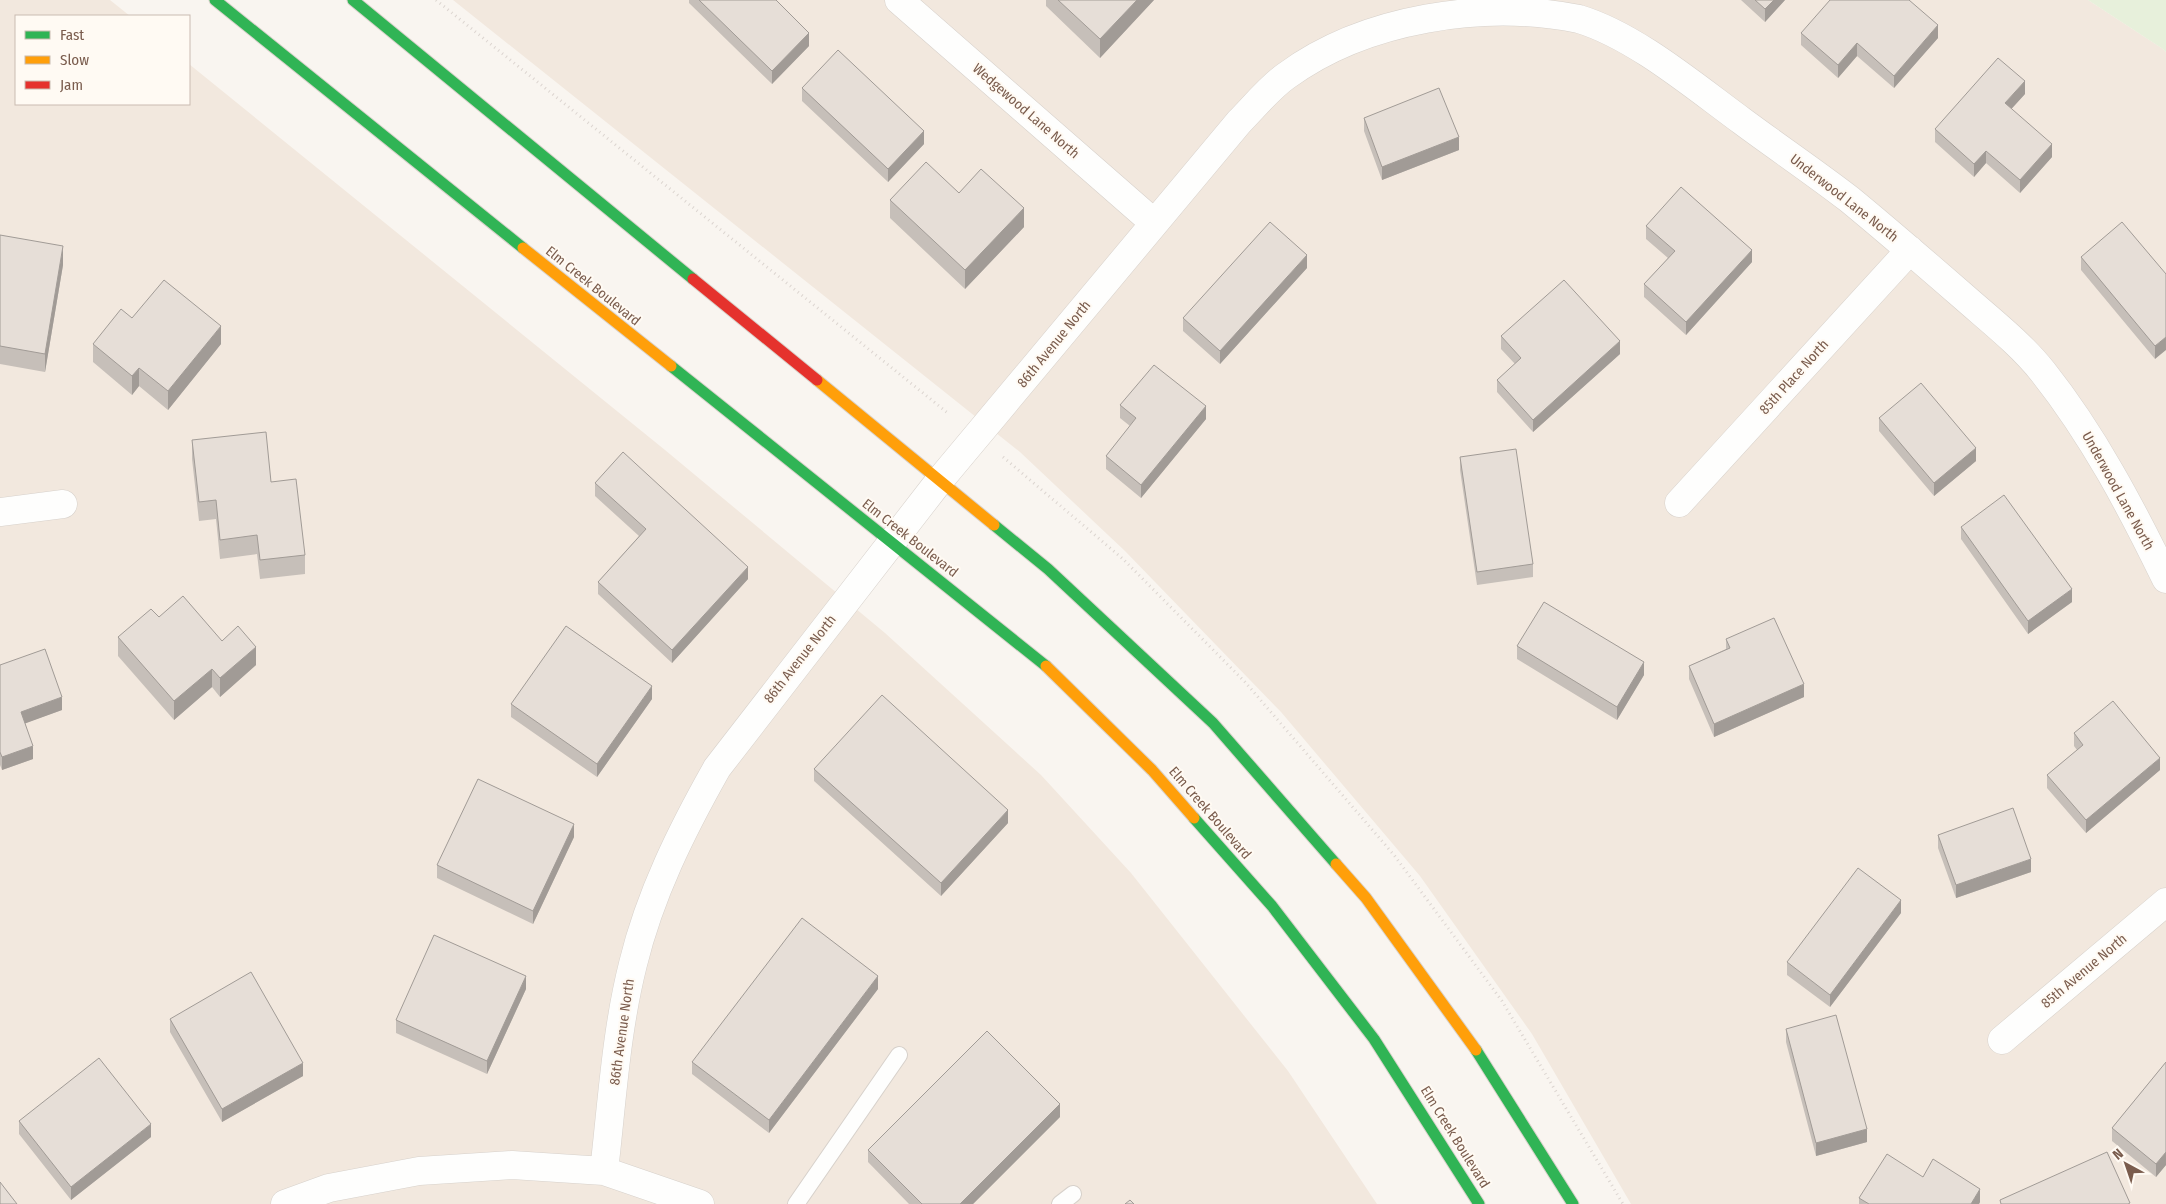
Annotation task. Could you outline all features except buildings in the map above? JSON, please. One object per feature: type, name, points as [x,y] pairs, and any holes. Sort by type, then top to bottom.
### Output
[{"type":"main road","name":"Elm Creek Boulevard","points":[[215,0],[892,544],[1038,657],[1152,770],[1272,906],[1374,1039],[1479,1204]]},
{"type":"main road","points":[[353,0],[1048,569],[1213,723],[1360,890],[1489,1068],[1573,1204]]},
{"type":"street","name":"Wedgewood Lane North","points":[[899,0],[1153,222]]},
{"type":"street","name":"Underwood Lane North","points":[[1398,22],[1470,8],[1519,8],[1579,19],[1630,42],[1680,76],[1847,198],[1910,250],[2041,369],[2086,431],[2123,495],[2166,579]]},
{"type":"street","name":"86th Avenue North","points":[[604,1171],[619,1034],[632,964],[649,910],[691,812],[717,768],[940,480],[1153,222],[1239,122],[1284,77],[1338,43],[1398,22]]},
{"type":"street","name":"85th Place North","points":[[1679,503],[1910,250]]},
{"type":"street","points":[[0,512],[63,504]]},
{"type":"street","name":"85th Avenue North","points":[[2002,1040],[2166,902]]},
{"type":"street","points":[[285,1204],[328,1188],[419,1171],[512,1165],[604,1171],[700,1204]]},
{"type":"lane","points":[[796,1204],[899,1055]]},
{"type":"shaded area","points":[[0,0],[110,0],[129,15],[15,15],[15,105],[190,105],[190,65],[665,450],[885,633],[1041,775],[1131,873],[1288,1071],[1377,1204],[0,1204]]},
{"type":"shaded area","points":[[453,0],[2088,0],[2163,49],[2166,52],[2166,1204],[1631,1204],[1532,1034],[1420,876],[1281,712],[1125,551],[1020,452]]},
{"type":"green space","points":[[2088,0],[2166,0],[2166,52],[2163,49]]},
{"type":"traffic: fast","points":[[215,0],[523,248]]},
{"type":"traffic: fast","points":[[353,0],[693,279]]},
{"type":"traffic: fast","points":[[671,366],[1046,666]]},
{"type":"traffic: fast","points":[[994,525],[1048,569],[1213,723],[1336,864]]},
{"type":"traffic: fast","points":[[1194,818],[1272,906],[1374,1039],[1479,1204]]},
{"type":"traffic: fast","points":[[1476,1050],[1573,1204]]},
{"type":"traffic: slow","points":[[523,248],[671,366]]},
{"type":"traffic: slow","points":[[817,380],[994,525]]},
{"type":"traffic: slow","points":[[1046,666],[1152,770],[1194,818]]},
{"type":"traffic: slow","points":[[1336,864],[1366,898],[1476,1050]]},
{"type":"traffic: jam","points":[[693,279],[817,380]]}]
